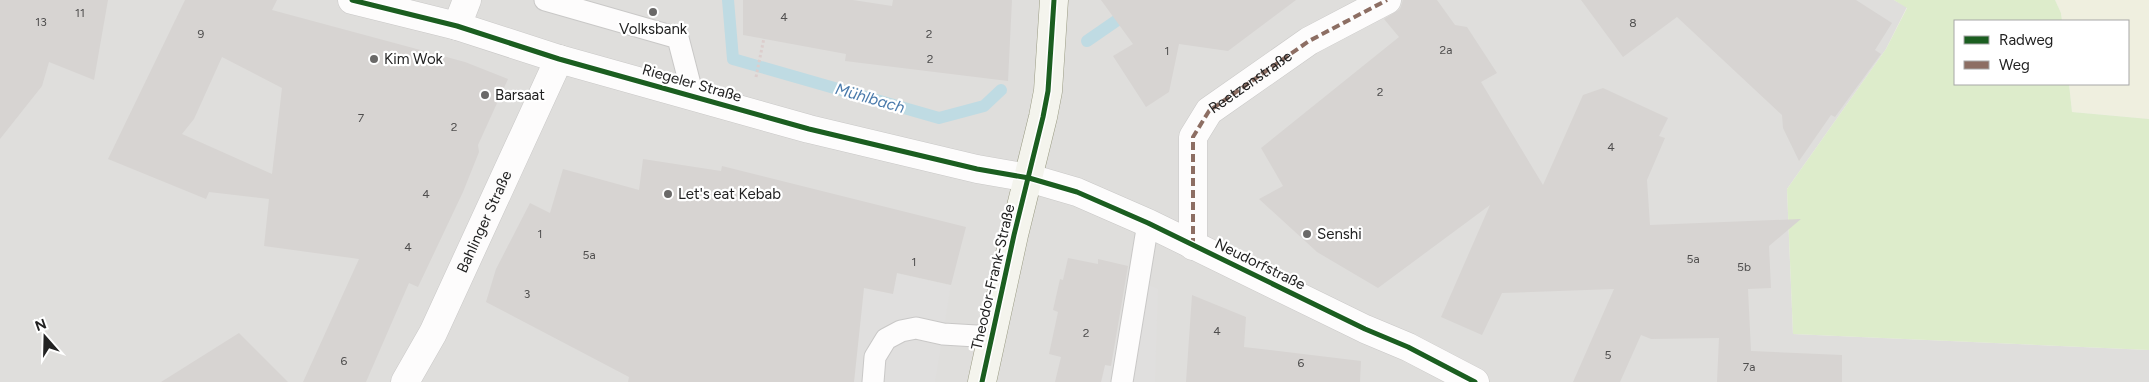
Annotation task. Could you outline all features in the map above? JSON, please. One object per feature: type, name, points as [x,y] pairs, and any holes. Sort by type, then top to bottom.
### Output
[{"type":"main road","name":"Theodor-Frank-Straße","points":[[982,382],[1048,90],[1054,0]]},
{"type":"street","name":"Riegeler Straße","points":[[352,0],[457,26],[559,59],[809,129],[977,169],[1029,178]]},
{"type":"street","points":[[457,26],[467,0]]},
{"type":"street","name":"Reetzenstraße","points":[[1194,246],[1192,137],[1209,111],[1309,41],[1387,0]]},
{"type":"street","name":"Bahlinger Straße","points":[[406,382],[433,333],[559,59]]},
{"type":"street","name":"Neudorfstraße","points":[[1029,178],[1077,192],[1148,223],[1365,329],[1408,347],[1475,382]]},
{"type":"lane","points":[[545,0],[678,38],[693,96]]},
{"type":"lane","points":[[1122,382],[1148,223]]},
{"type":"lane","points":[[873,382],[875,357],[886,339],[901,331],[916,328],[943,334],[993,337]]},
{"type":"path","points":[[755,84],[764,38]]},
{"type":"shaded area","points":[[0,0],[1894,0],[1907,7],[1886,49],[1787,189],[1793,334],[2149,350],[2149,382],[0,382]]},
{"type":"shaded area","points":[[897,273],[951,285],[935,382],[854,382],[864,288],[893,294]]},
{"type":"shaded area","points":[[1130,277],[1158,289],[1155,382],[1101,382],[1105,365],[1111,366]]},
{"type":"green space","points":[[1894,0],[2055,0],[2062,20],[1954,20],[1954,85],[2069,85],[2072,112],[2149,119],[2149,350],[1793,334],[1787,189],[1886,49],[1907,8]]},
{"type":"green space","points":[[2055,0],[2149,0],[2149,119],[2072,112],[2069,85],[2129,85],[2129,20],[2062,20]]},
{"type":"building","points":[[0,0],[108,0],[94,80],[49,62],[42,86],[0,139]]},
{"type":"building","points":[[185,0],[277,0],[272,10],[465,62],[508,79],[478,145],[479,152],[463,192],[418,287],[409,283],[366,382],[303,382],[359,259],[264,246],[269,199],[209,192],[206,199],[108,159]],"holes":[[[222,57],[282,88],[272,174],[182,134],[194,119]]]},
{"type":"building","points":[[743,0],[853,0],[892,6],[893,0],[1012,0],[1008,81],[845,61],[846,54],[743,35]]},
{"type":"building","points":[[1101,0],[1296,0],[1228,51],[1179,44],[1169,92],[1146,107],[1113,56],[1133,44]]},
{"type":"building","points":[[1403,0],[1437,0],[1455,25],[1467,27],[1497,73],[1481,82],[1543,185],[1583,95],[1603,88],[1668,118],[1659,136],[1665,138],[1647,180],[1650,225],[1801,219],[1769,246],[1771,288],[1748,289],[1751,351],[1842,355],[1842,382],[1717,382],[1719,338],[1651,339],[1641,335],[1620,382],[1573,382],[1614,289],[1502,293],[1482,335],[1441,317],[1490,205],[1378,288],[1317,252],[1259,199],[1283,186],[1261,148],[1399,37],[1384,19],[1400,9]]},
{"type":"building","points":[[1581,0],[1856,0],[1892,23],[1875,50],[1881,54],[1835,117],[1831,115],[1799,161],[1783,128],[1782,115],[1677,17],[1623,57]]},
{"type":"building","points":[[643,159],[721,171],[722,166],[966,227],[951,285],[897,273],[893,294],[864,288],[854,382],[628,382],[629,377],[486,302],[496,269],[530,203],[550,213],[563,169],[639,190]]},
{"type":"building","points":[[1068,258],[1098,264],[1098,259],[1128,266],[1111,366],[1105,365],[1101,382],[1055,382],[1061,357],[1049,354],[1058,312],[1053,310],[1060,279],[1063,280]]},
{"type":"building","points":[[1192,295],[1246,317],[1244,347],[1361,361],[1360,382],[1186,382]]},
{"type":"building","points":[[239,333],[288,382],[161,382]]},
{"type":"waterway","name":"Mühlbach","points":[[728,0],[733,59],[939,118],[984,106],[1001,90]]},
{"type":"waterway","name":"Mühlbach","points":[[1087,41],[1116,21]]},
{"type":"marked path","points":[[1193,246],[1193,137],[1209,111],[1309,41],[1387,0]]},
{"type":"cycle path","points":[[352,0],[457,26],[559,59],[809,129],[977,169],[1029,178],[1077,192],[1148,223],[1365,329],[1408,347],[1475,382]]},
{"type":"cycle path","points":[[982,382],[1048,91],[1054,0]]},
{"type":"place","name":"Volksbank","points":[[653,12]]},
{"type":"place","name":"Kim Wok","points":[[374,59]]},
{"type":"place","name":"Barsaat","points":[[485,95]]},
{"type":"place","name":"Let's eat Kebab","points":[[668,194]]},
{"type":"place","name":"Senshi","points":[[1307,234]]}]
